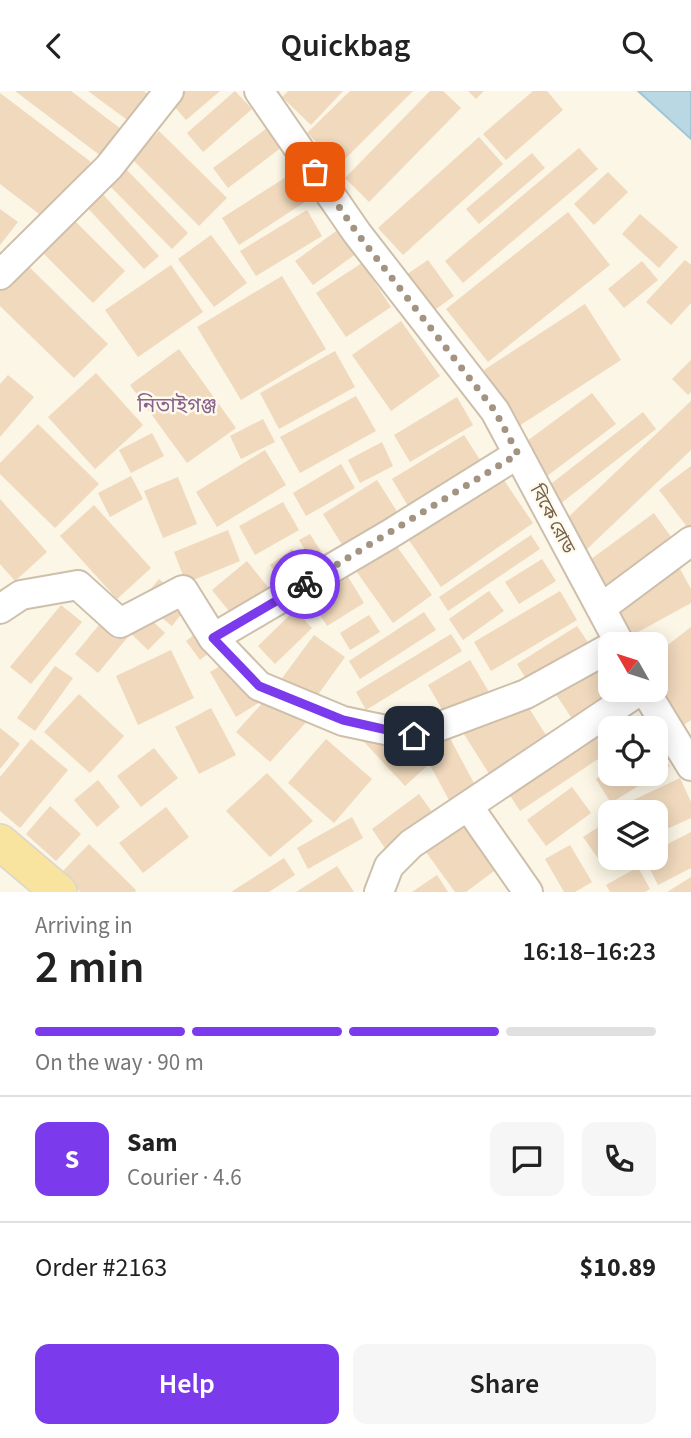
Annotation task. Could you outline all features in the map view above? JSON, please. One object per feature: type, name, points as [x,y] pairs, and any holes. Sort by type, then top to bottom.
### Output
[{"type":"main road","points":[[0,842],[59,892]]},
{"type":"street","points":[[0,275],[109,167],[169,91]]},
{"type":"street","name":"বিকে রোড","points":[[259,91],[357,233],[495,411],[612,632]]},
{"type":"street","points":[[213,638],[390,534],[518,454]]},
{"type":"street","points":[[601,608],[691,541]]},
{"type":"street","points":[[0,609],[21,595],[78,585],[120,623],[183,590],[213,638],[259,686],[343,720],[414,736],[526,694],[598,654]]},
{"type":"street","points":[[379,892],[389,866],[411,844],[624,702]]},
{"type":"street","points":[[651,702],[691,766]]},
{"type":"street","points":[[468,806],[528,892]]},
{"type":"water","points":[[638,91],[691,91],[691,139]]},
{"type":"building","points":[[15,91],[71,91],[121,129],[101,156]]},
{"type":"building","points":[[88,91],[144,91],[150,96],[130,122]]},
{"type":"building","points":[[178,91],[220,91],[186,120],[168,99]]},
{"type":"building","points":[[235,91],[252,109],[203,152],[187,133]]},
{"type":"building","points":[[288,91],[343,91],[311,125],[282,97]]},
{"type":"building","points":[[350,91],[413,91],[339,165],[307,133]]},
{"type":"building","points":[[430,91],[443,91],[461,108],[369,202],[345,178]]},
{"type":"building","points":[[468,91],[484,91],[476,99]]},
{"type":"building","points":[[533,91],[547,91],[563,110],[506,160],[483,134]]},
{"type":"building","points":[[0,93],[91,162],[47,220],[0,184]]},
{"type":"building","points":[[267,128],[282,147],[228,188],[213,168]]},
{"type":"building","points":[[159,131],[227,198],[199,226],[132,159]]},
{"type":"building","points":[[479,137],[503,164],[403,255],[378,228]]},
{"type":"building","points":[[579,148],[598,169],[463,283],[445,261]]},
{"type":"building","points":[[532,153],[545,168],[479,224],[466,209]]},
{"type":"building","points":[[124,167],[188,233],[172,249],[107,183]]},
{"type":"building","points":[[294,172],[311,198],[239,245],[222,218]]},
{"type":"building","points":[[608,172],[628,192],[594,225],[574,204]]},
{"type":"building","points":[[99,190],[159,256],[144,269],[84,204]]},
{"type":"building","points":[[0,209],[18,222],[0,245]]},
{"type":"building","points":[[307,210],[322,236],[256,276],[240,251]]},
{"type":"building","points":[[568,212],[610,265],[488,362],[446,309]]},
{"type":"building","points":[[640,214],[678,247],[659,268],[622,234]]},
{"type":"building","points":[[72,218],[125,271],[93,303],[40,250]]},
{"type":"building","points":[[339,229],[357,253],[313,285],[295,261]]},
{"type":"building","points":[[211,235],[247,283],[214,307],[178,259]]},
{"type":"building","points":[[428,260],[454,296],[429,314],[403,277]]},
{"type":"building","points":[[685,260],[691,265],[691,303],[671,325],[646,302]]},
{"type":"building","points":[[642,261],[658,280],[624,308],[608,289]]},
{"type":"building","points":[[362,263],[391,307],[346,337],[316,293]]},
{"type":"building","points":[[26,264],[108,344],[74,378],[0,306],[0,291]]},
{"type":"building","points":[[171,265],[203,312],[138,357],[105,310]]},
{"type":"building","points":[[282,276],[326,349],[241,400],[197,327]]},
{"type":"building","points":[[585,304],[621,360],[519,426],[484,370]]},
{"type":"building","points":[[401,321],[440,376],[391,411],[352,355]]},
{"type":"building","points":[[179,349],[236,428],[187,463],[130,385]]},
{"type":"building","points":[[335,351],[355,387],[279,429],[260,393]]},
{"type":"building","points":[[691,360],[691,392],[688,395],[672,379]]},
{"type":"building","points":[[96,373],[143,425],[95,469],[48,417]]},
{"type":"building","points":[[8,375],[34,397],[0,437],[0,384]]},
{"type":"building","points":[[592,393],[616,424],[547,476],[523,444]]},
{"type":"building","points":[[356,396],[376,431],[300,473],[280,437]]},
{"type":"building","points":[[457,397],[473,425],[410,462],[394,435]]},
{"type":"building","points":[[691,401],[691,450],[586,550],[561,524]]},
{"type":"building","points":[[643,412],[656,429],[560,504],[547,487]]},
{"type":"building","points":[[263,419],[275,442],[241,459],[230,436]]},
{"type":"building","points":[[38,424],[99,484],[55,528],[0,474],[0,463]]},
{"type":"building","points":[[152,433],[164,456],[131,473],[119,450]]},
{"type":"building","points":[[464,435],[484,466],[411,511],[392,479]]},
{"type":"building","points":[[382,442],[393,466],[360,483],[348,460]]},
{"type":"building","points":[[265,450],[286,485],[217,527],[196,492]]},
{"type":"building","points":[[341,464],[355,488],[306,516],[293,493]]},
{"type":"building","points":[[691,466],[691,532],[659,490]]},
{"type":"building","points":[[495,467],[533,523],[441,587],[402,530]]},
{"type":"building","points":[[131,476],[143,499],[110,517],[98,493]]},
{"type":"building","points":[[178,477],[197,524],[163,538],[144,491]]},
{"type":"building","points":[[377,480],[403,521],[349,556],[323,514]]},
{"type":"building","points":[[0,499],[47,552],[15,581],[0,564]]},
{"type":"building","points":[[283,502],[299,530],[255,555],[239,526]]},
{"type":"building","points":[[94,505],[151,568],[117,599],[60,536]]},
{"type":"building","points":[[654,513],[676,544],[605,595],[583,565]]},
{"type":"building","points":[[228,530],[240,561],[186,583],[174,552]]},
{"type":"building","points":[[310,534],[325,558],[314,565],[299,540]]},
{"type":"building","points":[[531,535],[540,549],[448,611],[439,597]]},
{"type":"building","points":[[392,540],[432,595],[393,623],[354,568]]},
{"type":"building","points":[[292,549],[306,568],[284,585],[270,565]]},
{"type":"building","points":[[542,559],[556,581],[519,604],[505,582]]},
{"type":"building","points":[[247,561],[271,591],[236,620],[212,590]]},
{"type":"building","points":[[339,562],[364,603],[327,626],[302,586]]},
{"type":"building","points":[[680,569],[691,589],[691,603],[638,632],[626,632],[613,607]]},
{"type":"building","points":[[159,579],[189,604],[172,626],[141,601]]},
{"type":"building","points":[[489,591],[504,611],[463,640],[449,619]]},
{"type":"building","points":[[560,591],[577,620],[491,671],[474,642]]},
{"type":"building","points":[[61,605],[82,622],[31,684],[10,667]]},
{"type":"building","points":[[137,606],[165,633],[148,650],[120,623]]},
{"type":"building","points":[[295,610],[312,628],[275,664],[258,646]]},
{"type":"building","points":[[424,612],[436,630],[360,679],[349,661]]},
{"type":"building","points":[[369,615],[380,632],[350,650],[340,633]]},
{"type":"building","points":[[104,619],[127,638],[98,673],[75,654]]},
{"type":"building","points":[[215,619],[229,637],[200,660],[186,641]]},
{"type":"building","points":[[577,626],[589,644],[528,682],[517,664]]},
{"type":"building","points":[[691,627],[691,720],[682,726],[665,702],[668,702],[668,645]]},
{"type":"building","points":[[451,634],[462,651],[366,710],[356,692]]},
{"type":"building","points":[[314,635],[345,657],[312,703],[280,681]]},
{"type":"building","points":[[171,650],[194,698],[138,725],[116,676]]},
{"type":"building","points":[[598,652],[598,702],[607,702],[575,723],[549,684]]},
{"type":"building","points":[[235,657],[260,702],[236,717],[210,672]]},
{"type":"building","points":[[470,660],[492,697],[450,723],[428,685]]},
{"type":"building","points":[[55,666],[73,678],[35,731],[17,718]]},
{"type":"building","points":[[276,688],[310,718],[270,762],[236,732]]},
{"type":"building","points":[[79,694],[124,736],[90,773],[44,732]]},
{"type":"building","points":[[520,694],[551,743],[493,780],[462,731]]},
{"type":"building","points":[[211,708],[236,755],[199,774],[175,727]]},
{"type":"building","points":[[377,712],[427,766],[405,786],[355,732]]},
{"type":"building","points":[[444,727],[476,787],[450,802],[417,741]]},
{"type":"building","points":[[0,728],[20,744],[0,769]]},
{"type":"building","points":[[598,735],[598,759],[520,811],[509,794]]},
{"type":"building","points":[[31,739],[68,770],[20,828],[0,811],[0,777]]},
{"type":"building","points":[[326,739],[372,779],[334,823],[288,783]]},
{"type":"building","points":[[154,748],[178,778],[141,807],[117,776]]},
{"type":"building","points":[[267,773],[313,821],[270,857],[226,811]]},
{"type":"building","points":[[680,778],[691,802],[691,818],[668,829],[668,800],[633,800],[668,786]]},
{"type":"building","points":[[98,780],[120,807],[97,827],[74,800]]},
{"type":"building","points":[[600,786],[638,786],[616,800],[609,800]]},
{"type":"building","points":[[572,787],[591,813],[546,846],[527,820]]},
{"type":"building","points":[[419,794],[435,816],[387,851],[372,829]]},
{"type":"building","points":[[50,806],[81,834],[56,861],[26,834]]},
{"type":"building","points":[[166,807],[189,837],[143,873],[119,843]]},
{"type":"building","points":[[352,817],[363,838],[308,869],[297,848]]},
{"type":"building","points":[[465,822],[498,868],[466,892],[455,892],[426,852]]},
{"type":"building","points":[[598,827],[598,858],[583,837]]},
{"type":"building","points":[[691,832],[691,868],[658,885],[650,870],[668,870],[668,844]]},
{"type":"building","points":[[89,844],[136,890],[135,892],[80,892],[61,873]]},
{"type":"building","points":[[570,845],[592,882],[575,892],[564,892],[545,859]]},
{"type":"building","points":[[284,858],[295,875],[269,892],[231,892]]},
{"type":"building","points":[[337,866],[354,892],[296,892]]},
{"type":"building","points":[[633,870],[640,870],[650,889],[645,892],[610,892],[606,885]]},
{"type":"building","points":[[437,875],[448,892],[412,892]]},
{"type":"building","points":[[691,877],[691,892],[667,892]]},
{"type":"way so far","points":[[305,584],[518,454],[495,411],[357,233],[315,172]]},
{"type":"district","name":"নিতাইগঞ্জ","points":[[177,405]]},
{"type":"route","points":[[305,584],[213,638],[259,686],[343,720],[414,736]]}]
